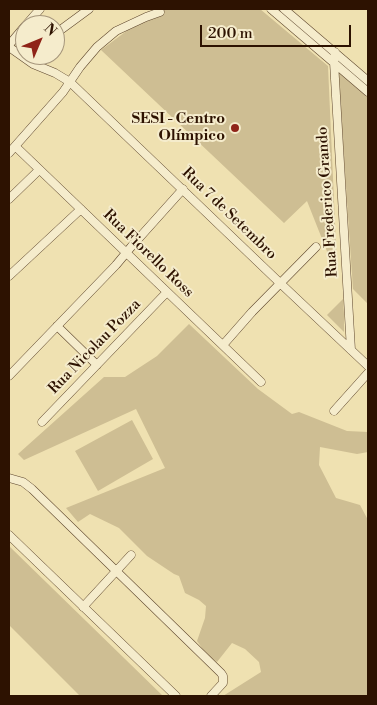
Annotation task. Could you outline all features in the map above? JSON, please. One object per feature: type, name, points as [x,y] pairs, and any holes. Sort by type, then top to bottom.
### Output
[{"type":"street","points":[[65,27],[89,9]]},
{"type":"street","points":[[271,9],[368,92]]},
{"type":"street","points":[[284,9],[368,81]]},
{"type":"street","points":[[9,153],[107,38],[126,26],[160,11]]},
{"type":"street","name":"Rua Frederico Grando","points":[[335,52],[334,62],[351,350]]},
{"type":"street","name":"Rua 7 de Setembro","points":[[35,65],[70,82],[368,366]]},
{"type":"street","name":"Rua Fiorello Ross","points":[[15,146],[261,382]]},
{"type":"street","points":[[9,199],[40,170]]},
{"type":"street","points":[[9,376],[116,265],[183,189]]},
{"type":"street","points":[[9,276],[81,209]]},
{"type":"street","points":[[223,345],[316,247]]},
{"type":"street","name":"Rua Nicolau Pozza","points":[[42,422],[167,292]]},
{"type":"street","points":[[57,326],[97,365]]},
{"type":"street","points":[[334,410],[368,373]]},
{"type":"street","points":[[9,478],[23,482],[32,489],[221,673],[223,683],[211,696]]},
{"type":"street","points":[[9,535],[176,696]]},
{"type":"street","points":[[83,606],[131,555]]},
{"type":"shaded area","name":"SESI - Centro Olímpico","points":[[156,9],[260,9],[328,66],[337,268],[330,259],[307,201],[284,223],[101,50]]},
{"type":"shaded area","points":[[338,70],[368,97],[368,304],[353,289]]},
{"type":"shaded area","points":[[343,299],[344,314],[344,332],[327,315]]},
{"type":"shaded area","points":[[189,324],[258,389],[292,414],[299,412],[347,431],[368,432],[368,452],[357,454],[320,447],[319,465],[336,498],[360,505],[368,520],[368,696],[223,696],[261,672],[259,662],[245,649],[232,643],[217,662],[207,655],[197,641],[205,618],[206,606],[185,593],[179,576],[147,556],[119,528],[90,514],[78,522],[66,508],[165,468],[136,409],[24,460],[18,454],[104,377],[125,377],[157,356]]},
{"type":"shaded area","points":[[132,420],[153,459],[98,491],[75,451]]},
{"type":"shaded area","points":[[9,546],[163,696],[80,696],[9,625]]},
{"type":"place","name":"SESI - Centro Olímpico","points":[[235,128]]}]
